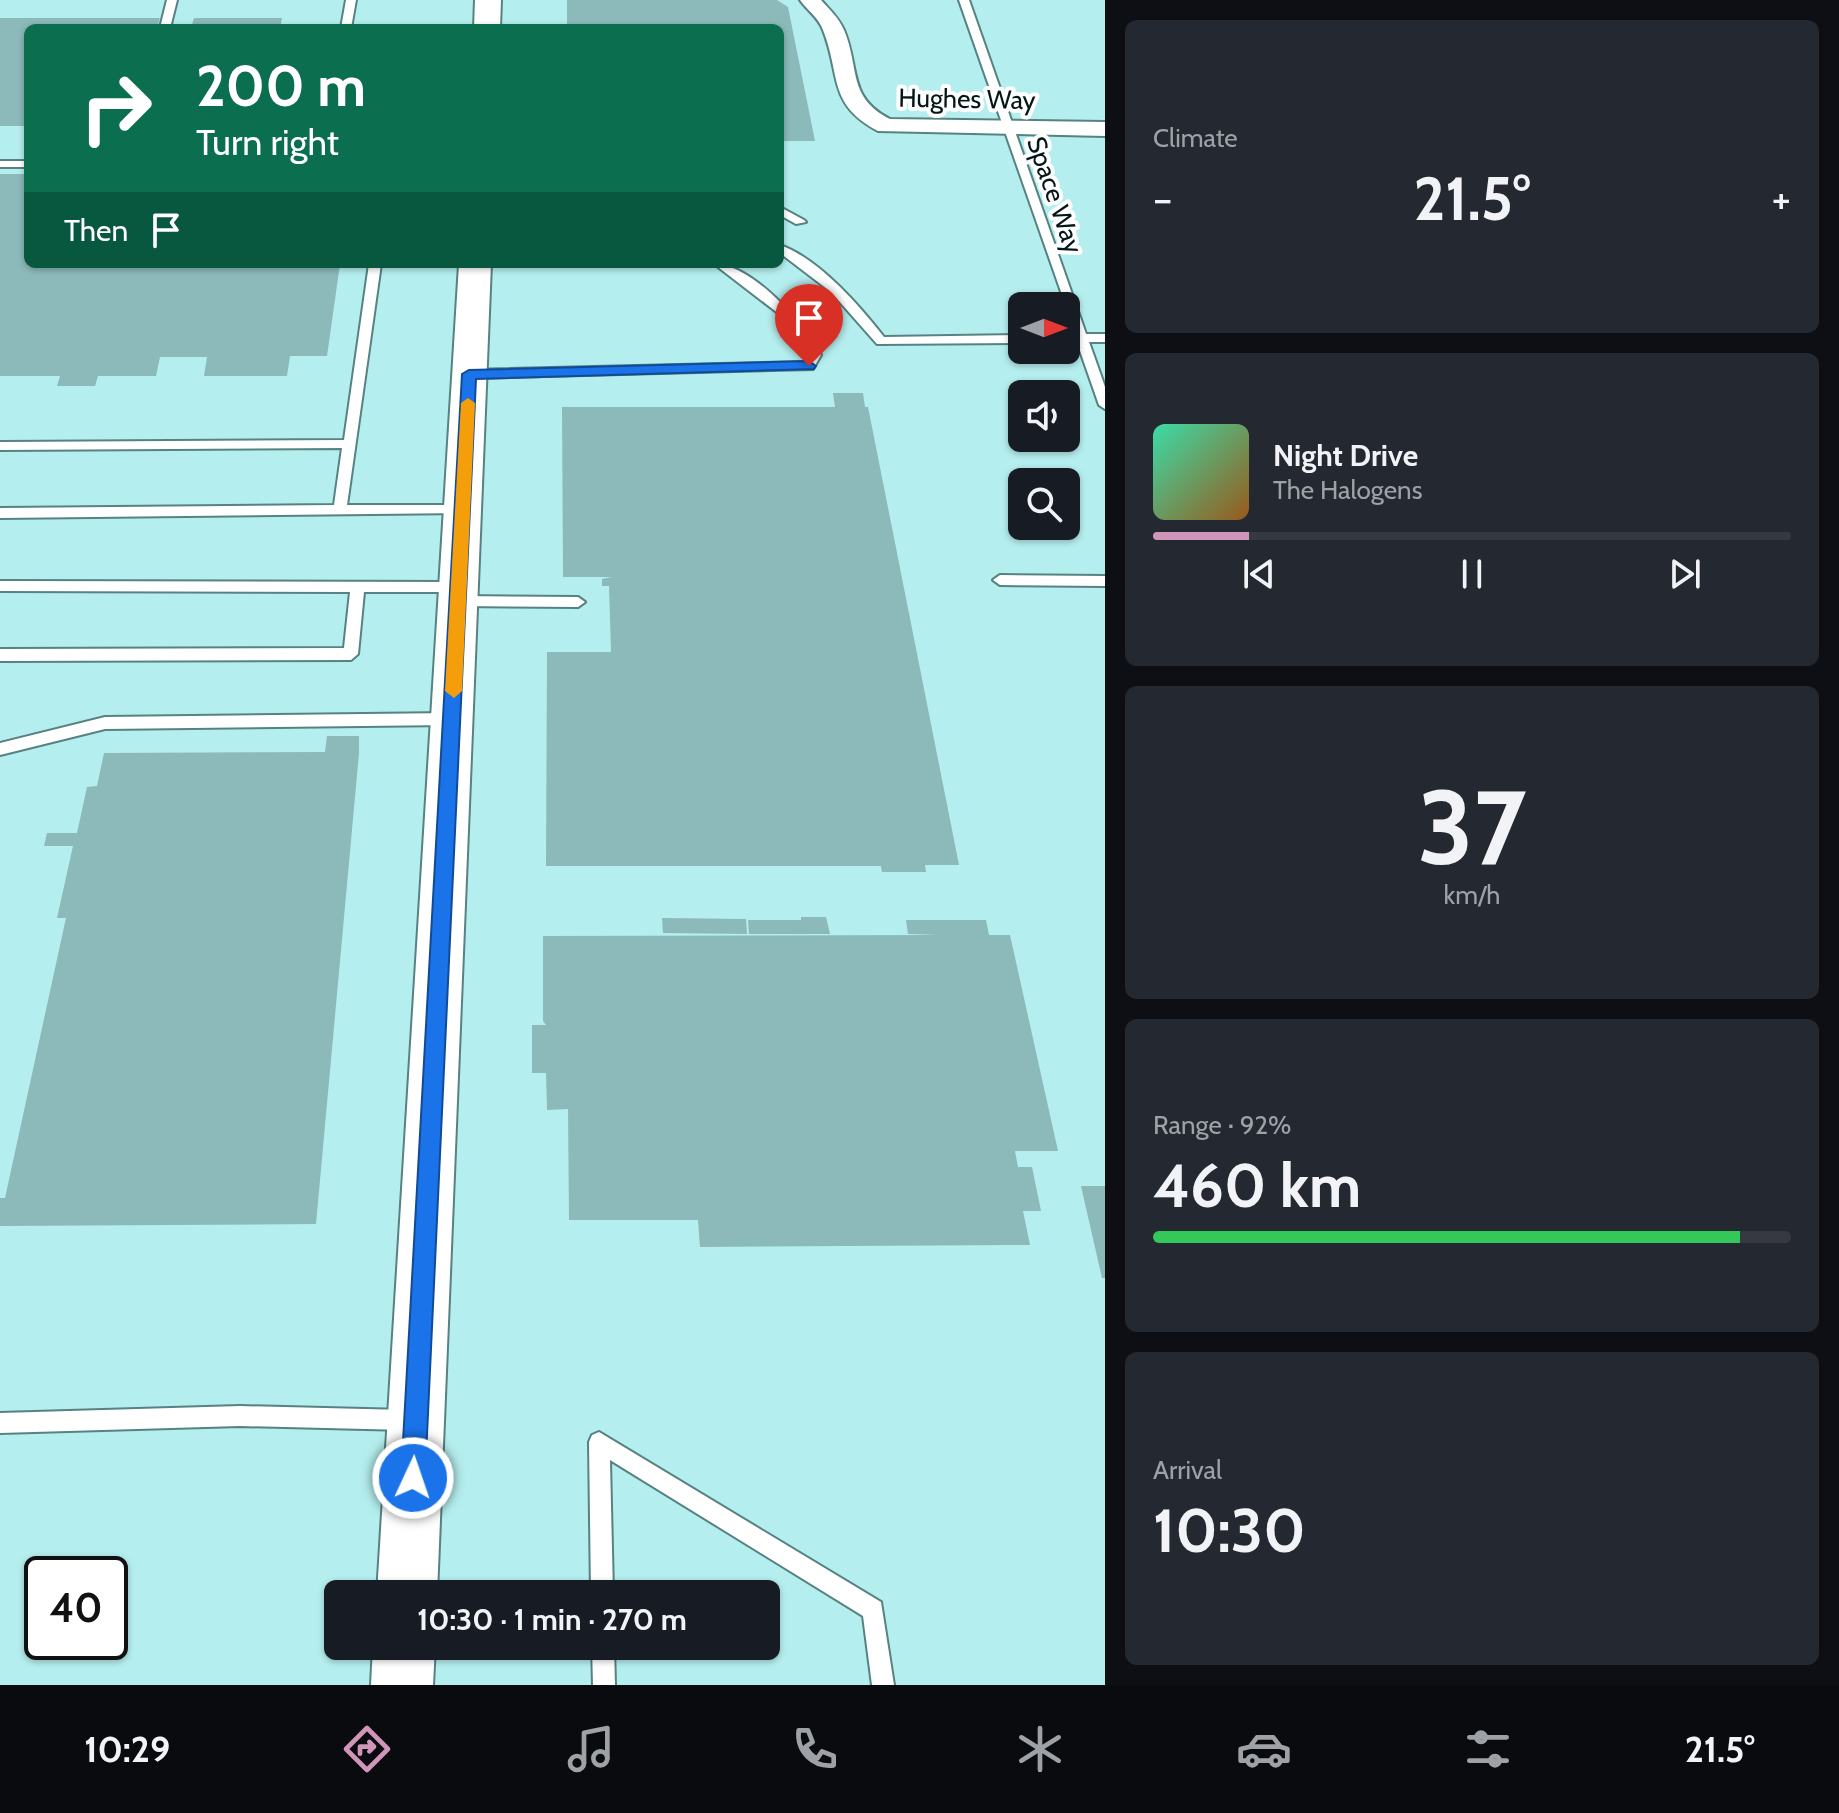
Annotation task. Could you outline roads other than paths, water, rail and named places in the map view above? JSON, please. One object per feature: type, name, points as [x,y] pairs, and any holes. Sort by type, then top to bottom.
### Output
[{"type":"street","points":[[487,24],[488,0]]},
{"type":"street","name":"Hughes Way","points":[[810,0],[833,27],[851,103],[868,119],[886,126],[1105,129]]},
{"type":"street","points":[[408,1580],[475,268]]},
{"type":"street","points":[[402,1685],[403,1660]]},
{"type":"lane","points":[[166,24],[172,0]]},
{"type":"lane","points":[[347,24],[351,0]]},
{"type":"lane","name":"Space Way","points":[[964,0],[1105,405]]},
{"type":"lane","points":[[0,164],[24,164]]},
{"type":"lane","points":[[784,212],[800,222]]},
{"type":"lane","points":[[784,251],[825,278],[857,309],[881,341],[1008,339]]},
{"type":"lane","points":[[340,510],[374,268]]},
{"type":"lane","points":[[469,374],[809,366],[815,355],[785,313],[725,268]]},
{"type":"lane","points":[[1082,338],[1105,338]]},
{"type":"lane","points":[[0,446],[351,444]]},
{"type":"lane","points":[[0,513],[462,510]]},
{"type":"lane","points":[[1000,580],[1105,581]]},
{"type":"lane","points":[[0,586],[358,587],[578,602]]},
{"type":"lane","points":[[0,655],[351,654],[358,587]]},
{"type":"lane","points":[[0,749],[105,723],[452,719]]},
{"type":"lane","points":[[0,1423],[240,1416],[416,1420]]},
{"type":"lane","points":[[602,1580],[599,1442],[873,1610],[883,1685]]},
{"type":"lane","points":[[603,1660],[604,1685]]}]
